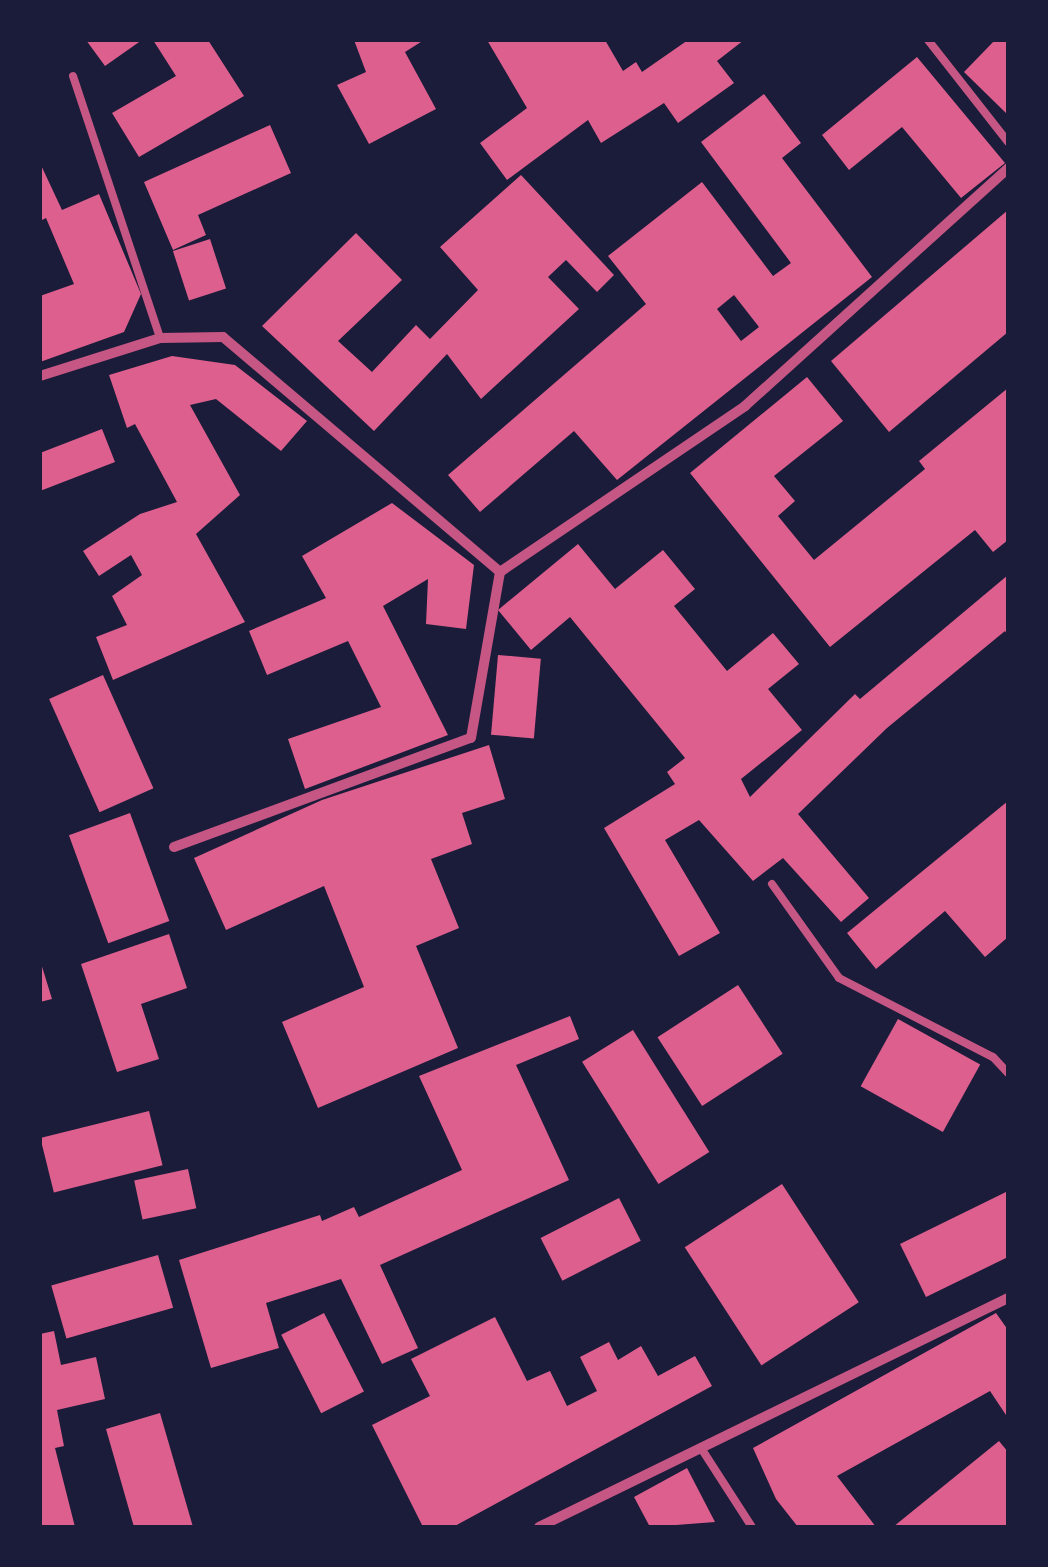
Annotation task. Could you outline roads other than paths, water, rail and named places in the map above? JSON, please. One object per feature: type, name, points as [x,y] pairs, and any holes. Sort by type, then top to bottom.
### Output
[{"type":"street","points":[[174,847],[471,738],[500,572],[745,406],[1008,168]]},
{"type":"street","points":[[40,376],[160,338],[222,338],[500,572]]},
{"type":"street","points":[[539,1527],[1008,1298]]},
{"type":"lane","points":[[928,40],[1008,142]]},
{"type":"lane","points":[[73,76],[160,338]]},
{"type":"lane","points":[[772,884],[839,978],[993,1057],[1008,1073]]},
{"type":"lane","points":[[701,1448],[752,1527]]}]
